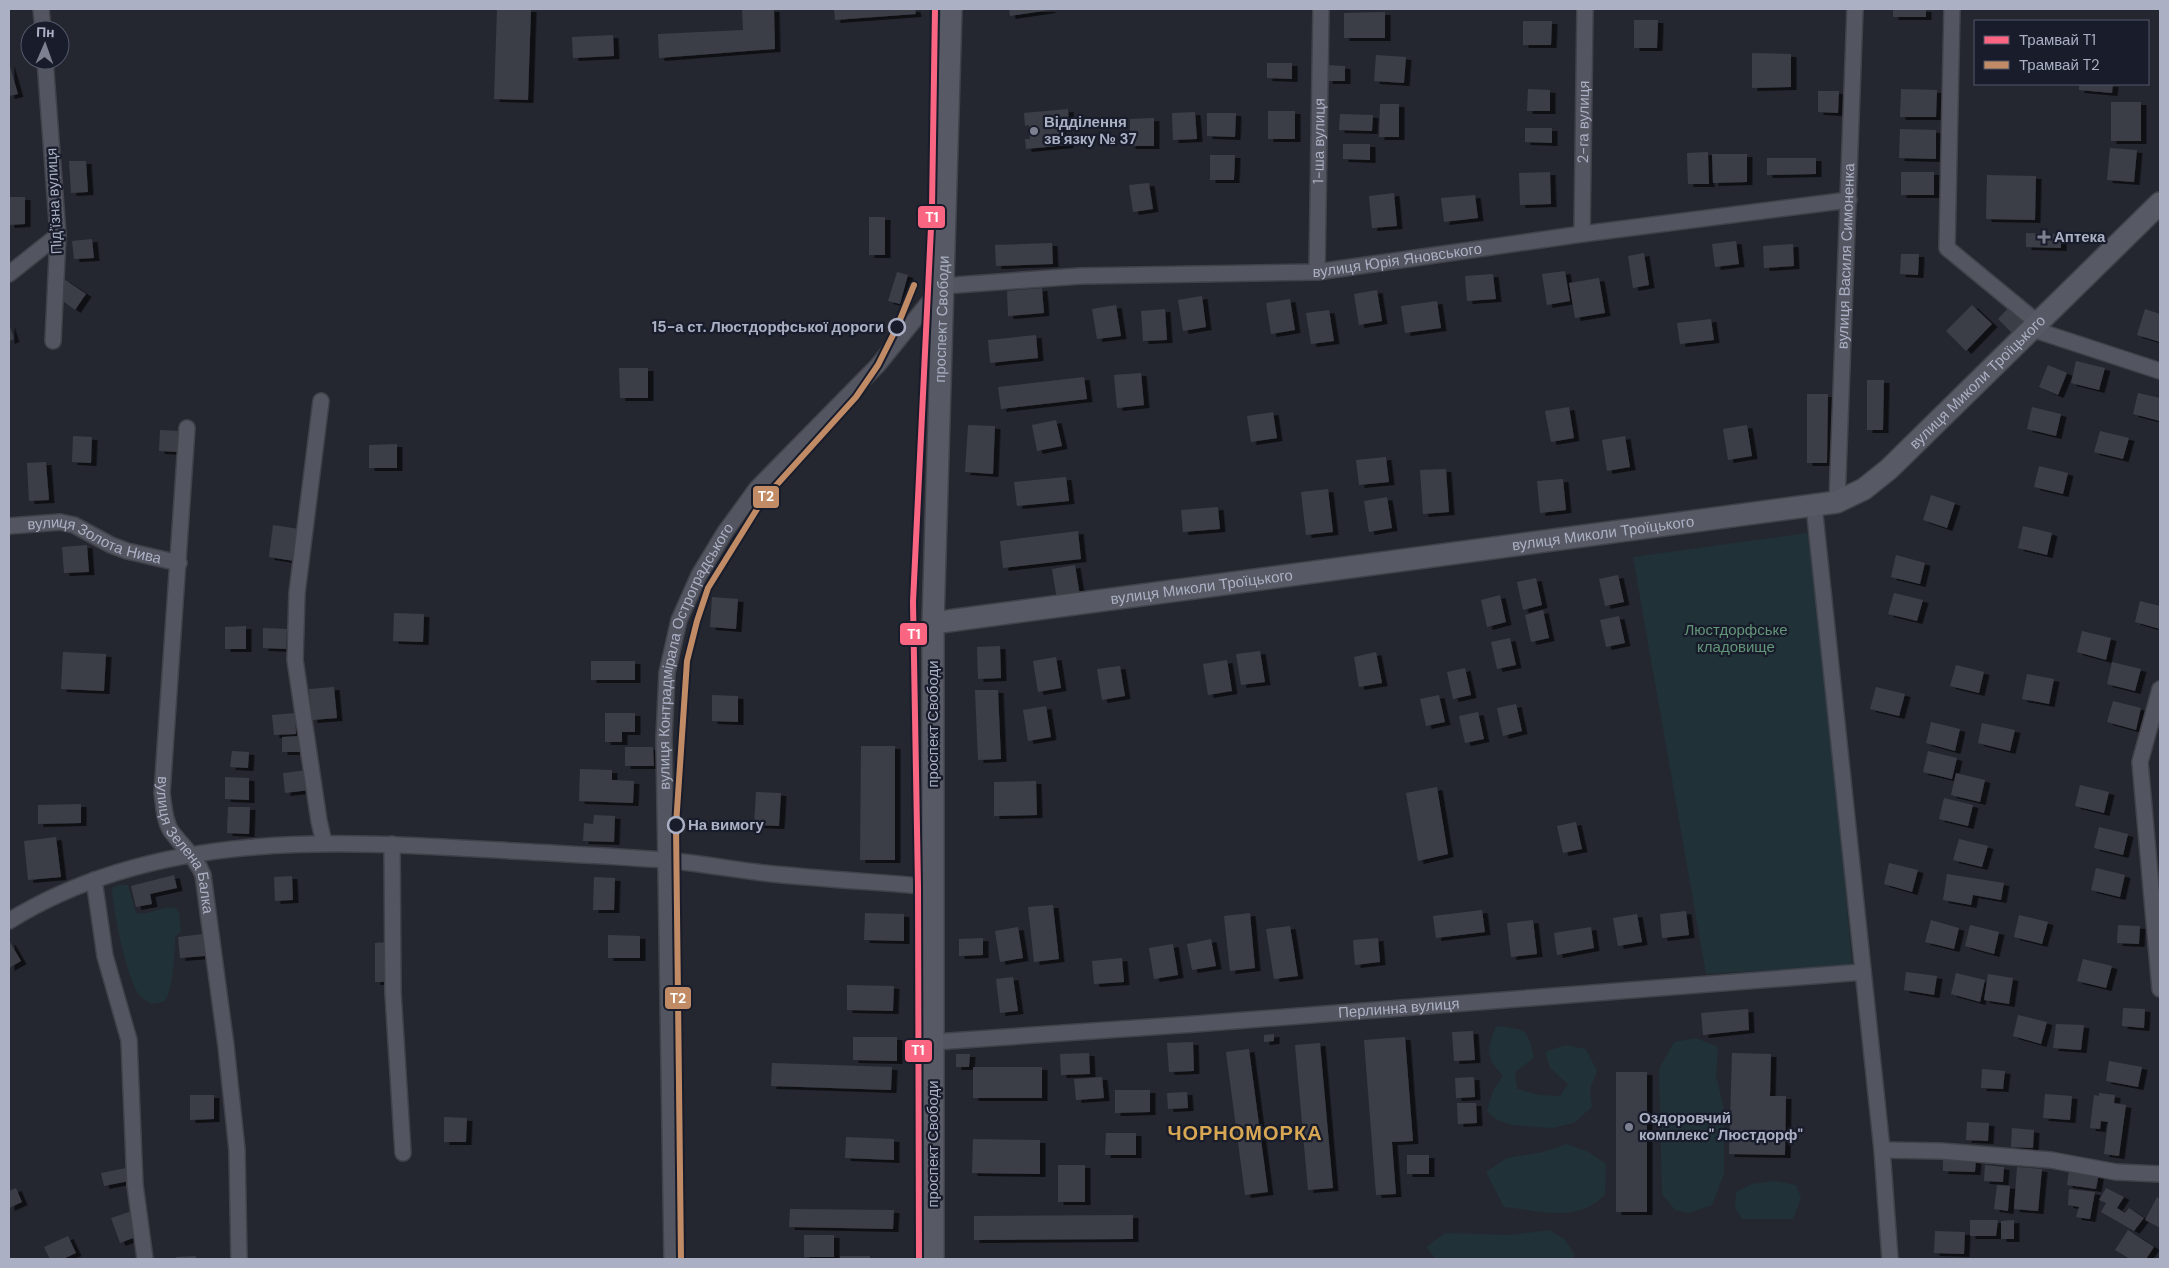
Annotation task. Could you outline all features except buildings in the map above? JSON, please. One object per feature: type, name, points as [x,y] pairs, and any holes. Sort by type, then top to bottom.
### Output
[{"type":"street","name":"проспект Свободи","points":[[933,1259],[933,623],[950,9]]},
{"type":"street","name":"1-ша вулиця","points":[[1317,272],[1321,9]]},
{"type":"street","name":"2-га вулиця","points":[[1582,234],[1584,9]]},
{"type":"street","name":"вулиця Василя Симоненка","points":[[1836,502],[1855,9]]},
{"type":"street","points":[[1952,9],[1947,248],[2035,326],[2160,371]]},
{"type":"street","name":"Підʼїзна вулиця","points":[[46,70],[58,234],[53,342]]},
{"type":"street","name":"вулиця Юрія Яновського","points":[[942,286],[1080,276],[1317,272],[1582,234],[1849,200]]},
{"type":"street","name":"вулиця Миколи Троїцького","points":[[933,623],[1836,502],[1864,488],[1889,469],[2160,203]]},
{"type":"street","points":[[9,274],[58,234]]},
{"type":"street","name":"вулиця Контрадмірала Остроградського","points":[[672,1259],[664,860],[664,738],[667,673],[679,620],[699,575],[725,532],[757,488],[878,364],[942,286]]},
{"type":"street","points":[[321,400],[297,594],[295,660],[319,821],[324,842]]},
{"type":"street","name":"вулиця Зелена Балка","points":[[187,428],[162,793],[165,816],[171,830],[192,854],[203,875],[226,1046],[236,1150],[239,1259]]},
{"type":"street","points":[[1814,506],[1882,1150],[1890,1259]]},
{"type":"street","name":"вулиця Золота Нива","points":[[9,526],[60,522],[74,525],[110,545],[127,551],[179,563]]},
{"type":"street","points":[[2160,689],[2140,762],[2160,990]]},
{"type":"street","points":[[9,921],[72,887],[120,871],[192,854],[228,849],[324,842],[392,844],[664,860],[762,873],[933,887]]},
{"type":"street","points":[[392,844],[393,993],[403,1153]]},
{"type":"street","points":[[94,880],[104,956],[129,1040],[136,1185],[145,1259]]},
{"type":"street","name":"Перлинна вулиця","points":[[934,1042],[1195,1024],[1863,972]]},
{"type":"street","points":[[1882,1150],[1941,1151],[2051,1160],[2116,1172],[2160,1174]]},
{"type":"green space","name":"Люстдорфське кладовище","points":[[1815,532],[1852,965],[1706,974],[1633,557]]},
{"type":"green space","points":[[119,885],[128,885],[136,913],[141,914],[171,907],[176,908],[179,913],[181,931],[175,937],[171,982],[163,1002],[151,1004],[141,997],[131,977],[118,928],[113,898],[112,888]]},
{"type":"green space","points":[[1496,1026],[1514,1028],[1527,1035],[1534,1058],[1515,1072],[1517,1089],[1540,1095],[1560,1096],[1568,1084],[1550,1068],[1545,1052],[1565,1045],[1586,1049],[1597,1071],[1590,1089],[1592,1107],[1574,1123],[1552,1128],[1512,1125],[1497,1120],[1487,1111],[1493,1091],[1503,1076],[1493,1064],[1489,1053]]},
{"type":"green space","points":[[1696,1038],[1718,1047],[1716,1076],[1724,1109],[1724,1174],[1712,1205],[1689,1213],[1675,1210],[1662,1194],[1659,1069],[1674,1042]]},
{"type":"green space","points":[[1567,1144],[1588,1152],[1606,1164],[1605,1195],[1594,1204],[1582,1210],[1570,1212],[1557,1213],[1504,1207],[1486,1172],[1507,1158],[1543,1152]]},
{"type":"green space","points":[[1775,1181],[1796,1185],[1801,1198],[1793,1219],[1742,1219],[1735,1208],[1736,1192],[1752,1184]]},
{"type":"green space","points":[[1549,1230],[1564,1239],[1575,1255],[1572,1259],[1436,1259],[1426,1247],[1445,1233],[1510,1235]]},
{"type":"tram line","name":"T1","points":[[919,1259],[918,886],[913,602],[932,207],[935,9]]},
{"type":"tram line","name":"T2","points":[[681,1259],[676,825],[687,661],[708,588],[762,501],[856,397],[878,365],[897,327],[914,285]]},
{"type":"place","name":"Відділення зв'язку № 37","points":[[1034,131]]},
{"type":"place","name":"Аптека","points":[[2044,237]]},
{"type":"place","name":"15-а ст. Люстдорфської дороги","points":[[897,327]]},
{"type":"place","name":"На вимогу","points":[[676,825]]},
{"type":"place","name":"Оздоровчий комплекс\" Люстдорф\"","points":[[1629,1127]]},
{"type":"district","name":"ЧОРНОМОРКА","points":[[1245,1133]]}]
